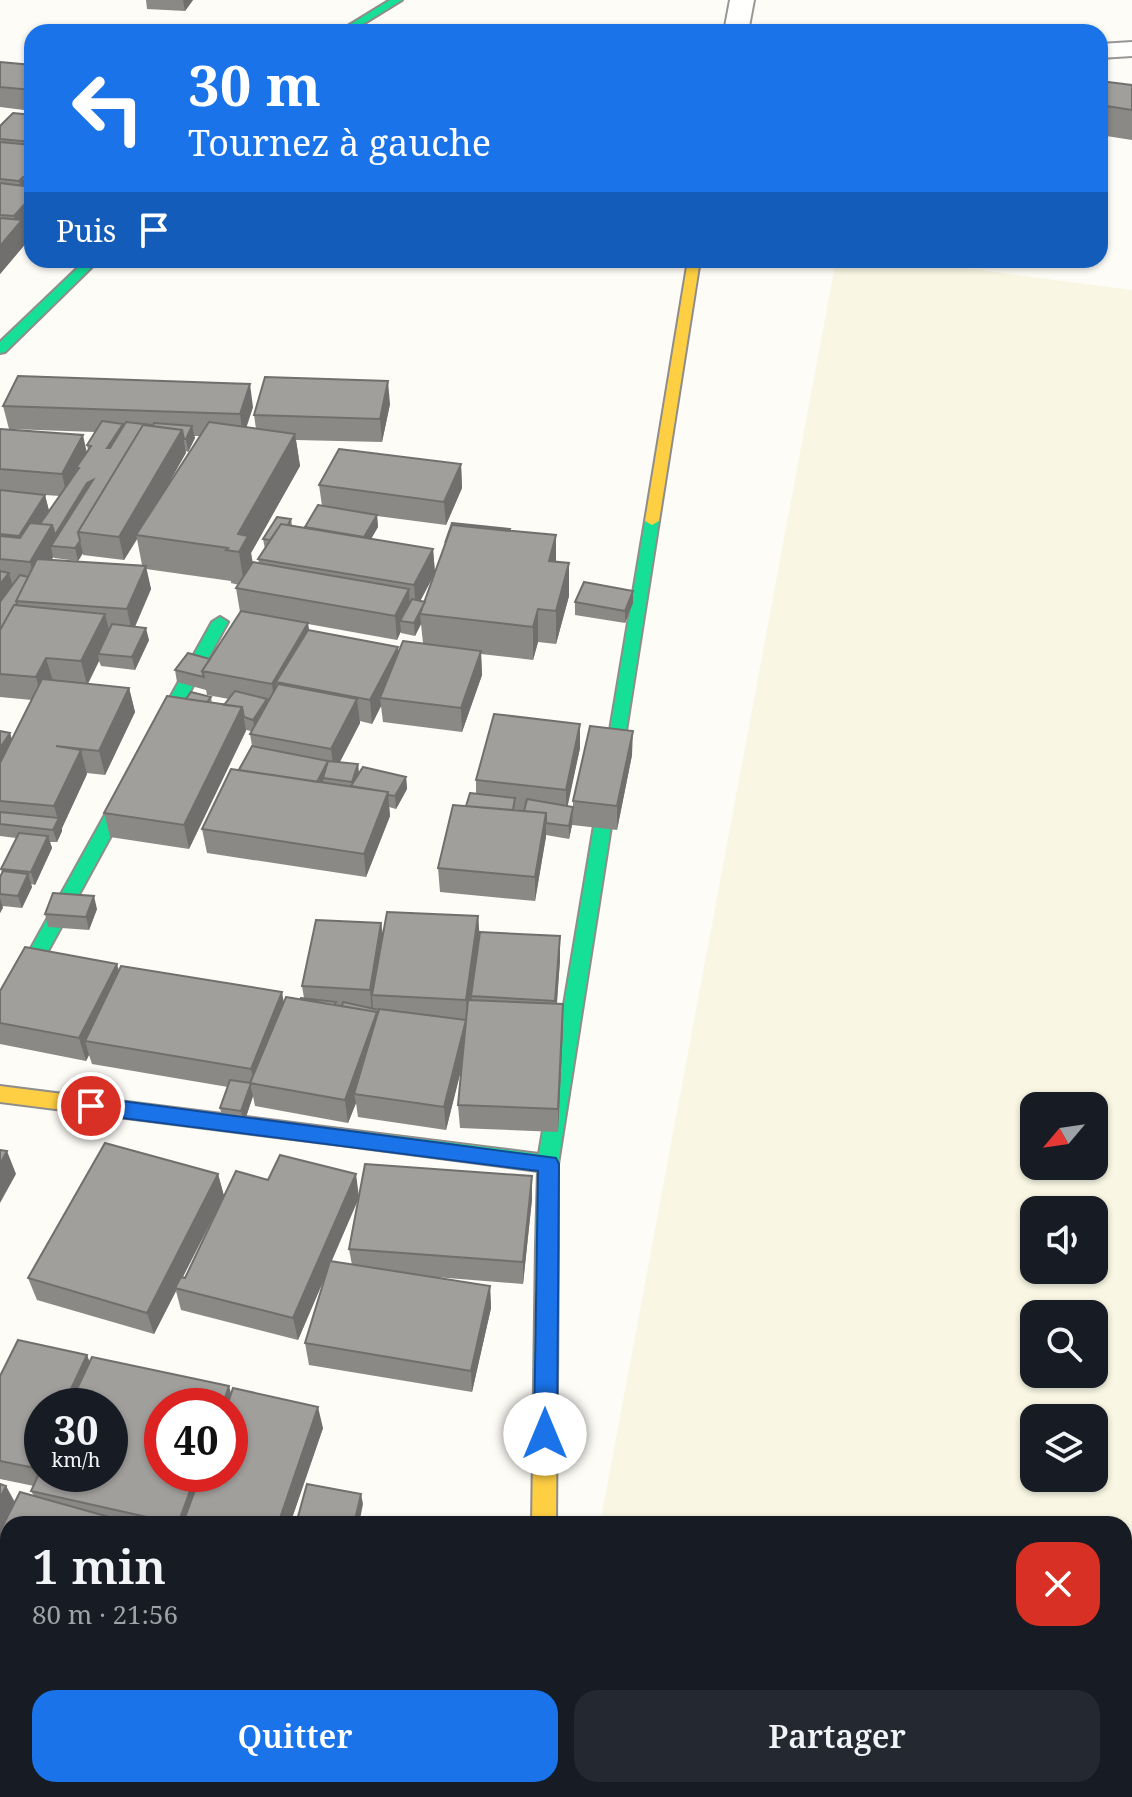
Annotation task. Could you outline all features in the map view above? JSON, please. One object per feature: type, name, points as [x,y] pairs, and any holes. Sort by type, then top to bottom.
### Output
[{"type":"street","points":[[356,24],[397,0]]},
{"type":"street","points":[[738,24],[742,0]]},
{"type":"street","points":[[1108,50],[1132,49]]},
{"type":"street","points":[[0,349],[85,268]]},
{"type":"street","points":[[544,1516],[548,1164],[693,268]]},
{"type":"street","points":[[0,1021],[220,622]]},
{"type":"street","points":[[0,1094],[548,1164]]},
{"type":"shaded area","points":[[835,268],[965,268],[1132,290],[1132,1516],[601,1516]]},
{"type":"building","points":[[0,62],[24,64],[24,89],[0,87]]},
{"type":"building","points":[[1108,82],[1132,85],[1132,110],[1108,106]]},
{"type":"building","points":[[13,113],[24,114],[24,141],[0,139],[0,126]]},
{"type":"building","points":[[0,142],[24,144],[24,177],[19,181],[0,179]]},
{"type":"building","points":[[0,183],[24,186],[24,205],[14,216],[0,215]]},
{"type":"building","points":[[0,218],[22,220],[0,246]]},
{"type":"building","points":[[18,376],[250,384],[240,414],[3,406]]},
{"type":"building","points":[[265,377],[388,381],[380,419],[254,415]]},
{"type":"building","points":[[102,421],[123,424],[107,448],[110,448],[126,422],[152,425],[143,425],[78,532],[80,541],[75,548],[51,546],[93,480],[87,483],[55,535],[52,525],[40,524],[79,468],[76,468],[91,446],[87,445]]},
{"type":"building","points":[[209,422],[295,434],[238,534],[248,536],[239,552],[136,535]]},
{"type":"building","points":[[154,423],[192,426],[184,439],[182,430],[153,426]]},
{"type":"building","points":[[143,425],[182,430],[119,537],[78,532]]},
{"type":"building","points":[[0,429],[83,435],[62,474],[0,469]]},
{"type":"building","points":[[339,449],[461,464],[444,502],[319,485]]},
{"type":"building","points":[[0,490],[45,495],[19,536],[0,534]]},
{"type":"building","points":[[318,505],[377,515],[364,537],[305,527]]},
{"type":"building","points":[[277,517],[291,519],[288,525],[281,524],[270,540],[263,539]]},
{"type":"building","points":[[30,523],[52,525],[30,562],[0,559],[0,536],[20,538]]},
{"type":"building","points":[[452,523],[510,529],[452,525],[445,543]]},
{"type":"building","points":[[281,524],[433,549],[414,585],[258,559]]},
{"type":"building","points":[[452,525],[556,535],[549,561],[569,563],[556,611],[538,609],[533,627],[420,614]]},
{"type":"building","points":[[37,559],[146,566],[127,609],[16,601]]},
{"type":"building","points":[[253,562],[409,589],[395,616],[236,588]]},
{"type":"building","points":[[0,571],[9,573],[0,584]]},
{"type":"building","points":[[20,575],[28,577],[17,605],[14,605],[0,630],[0,602]]},
{"type":"building","points":[[584,582],[633,591],[625,611],[575,602]]},
{"type":"building","points":[[412,599],[425,602],[414,623],[400,621]]},
{"type":"building","points":[[14,605],[105,614],[81,661],[46,658],[36,677],[0,674],[0,630]]},
{"type":"building","points":[[241,611],[308,623],[272,684],[202,671]]},
{"type":"building","points":[[112,624],[146,628],[132,657],[98,654]]},
{"type":"building","points":[[308,630],[398,647],[370,700],[276,682]]},
{"type":"building","points":[[403,641],[481,651],[461,708],[380,698]]},
{"type":"building","points":[[188,653],[210,659],[202,671],[204,677],[175,670]]},
{"type":"building","points":[[42,679],[129,688],[99,751],[56,746],[81,750],[54,806],[0,801],[0,763]]},
{"type":"building","points":[[278,684],[357,699],[331,749],[250,734]]},
{"type":"building","points":[[235,691],[267,699],[253,720],[244,717],[242,707],[224,705]]},
{"type":"building","points":[[191,692],[211,697],[207,702],[186,699]]},
{"type":"building","points":[[167,696],[242,707],[184,825],[104,813]]},
{"type":"building","points":[[494,714],[580,724],[566,790],[476,780]]},
{"type":"building","points":[[590,726],[633,731],[617,806],[573,801]]},
{"type":"building","points":[[0,731],[10,733],[0,748]]},
{"type":"building","points":[[252,746],[328,761],[317,782],[239,770]]},
{"type":"building","points":[[328,761],[358,764],[352,782],[323,778]]},
{"type":"building","points":[[363,767],[406,777],[395,796],[351,786]]},
{"type":"building","points":[[231,769],[388,792],[364,854],[202,829]]},
{"type":"building","points":[[470,793],[515,798],[513,810],[466,806]]},
{"type":"building","points":[[527,799],[573,807],[569,826],[546,823],[546,813],[524,811]]},
{"type":"building","points":[[453,805],[546,813],[535,877],[438,868]]},
{"type":"building","points":[[0,812],[59,818],[53,830],[0,824]]},
{"type":"building","points":[[19,833],[48,836],[31,872],[1,869]]},
{"type":"building","points":[[3,871],[28,874],[18,896],[0,894]]},
{"type":"building","points":[[53,893],[94,896],[86,917],[45,914]]},
{"type":"building","points":[[387,912],[478,916],[466,1000],[372,995]]},
{"type":"building","points":[[316,920],[381,923],[370,990],[302,986]]},
{"type":"building","points":[[480,932],[560,936],[555,1001],[471,996]]},
{"type":"building","points":[[25,947],[117,964],[79,1038],[0,1023],[0,991]]},
{"type":"building","points":[[121,966],[282,992],[251,1069],[85,1041]]},
{"type":"building","points":[[286,997],[377,1012],[345,1100],[250,1083]]},
{"type":"building","points":[[301,998],[336,1002],[334,1005]]},
{"type":"building","points":[[468,1000],[563,1004],[558,1109],[458,1105]]},
{"type":"building","points":[[343,1002],[379,1010],[377,1016],[377,1012],[342,1006]]},
{"type":"building","points":[[379,1009],[466,1020],[444,1107],[354,1094]]},
{"type":"building","points":[[230,1080],[251,1083],[241,1111],[220,1108]]},
{"type":"building","points":[[105,1143],[218,1174],[147,1313],[28,1278]]},
{"type":"building","points":[[0,1150],[7,1151],[0,1164]]},
{"type":"building","points":[[280,1155],[356,1174],[293,1318],[175,1288],[181,1277],[185,1278],[236,1171],[268,1180]]},
{"type":"building","points":[[365,1164],[532,1176],[523,1262],[349,1249]]},
{"type":"building","points":[[330,1261],[490,1286],[471,1371],[305,1343]]},
{"type":"building","points":[[18,1340],[87,1355],[71,1388],[24,1388],[24,1466],[0,1461],[0,1376]]},
{"type":"building","points":[[92,1357],[229,1386],[144,1388],[144,1492],[190,1492],[181,1516],[142,1516],[35,1492],[128,1492],[128,1388],[77,1388]]},
{"type":"building","points":[[248,1391],[318,1407],[281,1516],[186,1516],[194,1492],[248,1492]]},
{"type":"building","points":[[0,1484],[6,1486],[0,1498]]},
{"type":"building","points":[[307,1484],[361,1494],[356,1516],[298,1516]]},
{"type":"building","points":[[20,1492],[106,1516],[8,1516]]},
{"type":"traffic: fast","points":[[356,24],[397,0]]},
{"type":"traffic: fast","points":[[0,349],[85,268]]},
{"type":"traffic: fast","points":[[547,1246],[548,1164],[652,521]]},
{"type":"traffic: fast","points":[[0,1021],[220,622]]},
{"type":"traffic: fast","points":[[340,1137],[548,1164]]},
{"type":"traffic: slow","points":[[652,521],[693,268]]},
{"type":"traffic: slow","points":[[0,1094],[340,1137]]},
{"type":"traffic: slow","points":[[544,1516],[547,1246]]},
{"type":"route","points":[[91,1106],[548,1164],[545,1434]]}]
